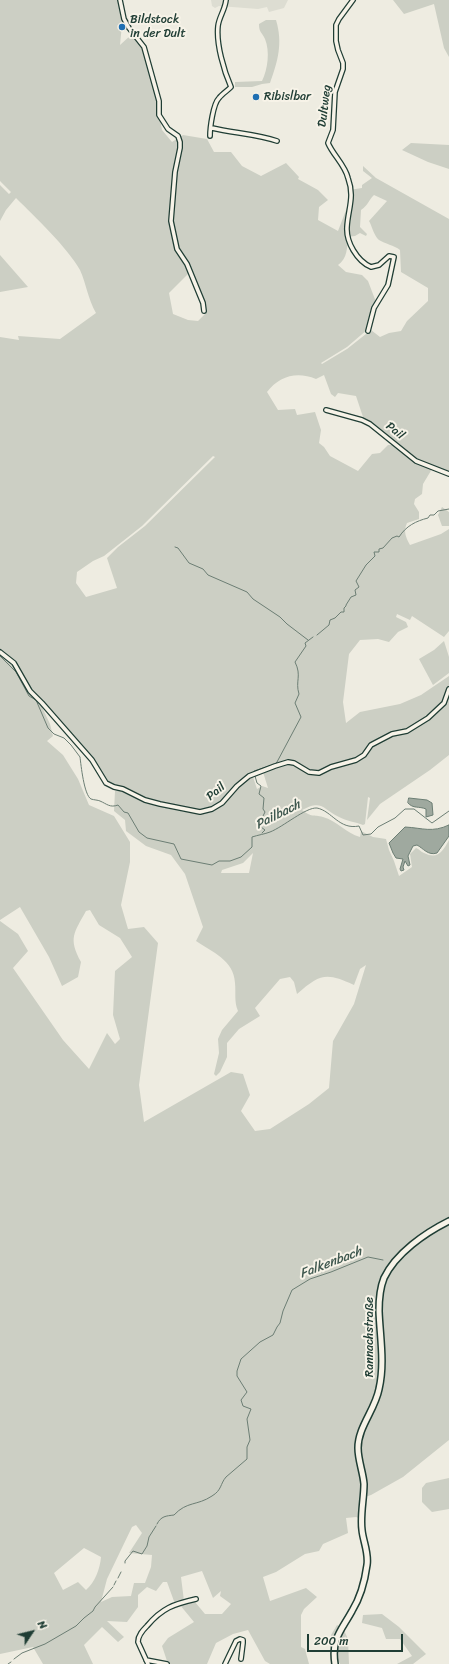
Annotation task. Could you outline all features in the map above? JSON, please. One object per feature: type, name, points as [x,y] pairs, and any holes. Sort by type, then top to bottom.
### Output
[{"type":"street","points":[[120,0],[124,19],[144,47],[159,101],[159,115],[168,129],[178,136],[180,142],[175,172],[171,221],[177,249],[187,264],[203,303],[204,311]]},
{"type":"street","points":[[210,136],[212,128],[211,118],[216,103],[230,87],[220,54],[218,27],[226,0]]},
{"type":"street","name":"Dultweg","points":[[353,0],[338,19],[336,25],[337,45],[344,63],[335,92],[333,130],[328,143],[349,179],[351,206],[347,228],[352,248],[361,261],[371,267],[379,265],[389,256],[394,257],[388,285],[374,308],[368,331]]},
{"type":"street","points":[[212,128],[234,134],[266,138],[277,142]]},
{"type":"street","name":"Pail","points":[[326,410],[362,420],[370,424],[416,461],[449,474]]},
{"type":"street","name":"Pail","points":[[0,652],[14,663],[30,691],[92,760],[106,783],[114,787],[123,788],[145,800],[200,812],[212,809],[222,803],[237,786],[250,776],[276,766],[288,762],[294,763],[309,772],[319,773],[331,767],[356,760],[364,755],[371,745],[392,734],[407,731],[428,718],[444,703],[449,689]]},
{"type":"street","name":"Rannachstraße","points":[[335,1664],[334,1644],[338,1633],[352,1612],[358,1598],[367,1565],[361,1523],[364,1480],[358,1450],[360,1434],[373,1410],[380,1388],[382,1347],[379,1310],[380,1293],[386,1276],[402,1253],[429,1233],[449,1221]]},
{"type":"street","points":[[167,1664],[147,1662],[138,1642],[138,1638],[156,1615],[164,1609],[185,1601],[196,1600]]},
{"type":"street","points":[[225,1664],[236,1641],[240,1639],[243,1640],[241,1659]]},
{"type":"shaded area","points":[[0,0],[118,0],[122,24],[120,45],[131,35],[140,45],[148,65],[162,130],[172,142],[183,135],[207,139],[214,152],[231,152],[242,166],[261,176],[286,163],[299,177],[298,179],[318,190],[328,200],[319,207],[318,220],[338,231],[348,205],[350,204],[349,190],[362,188],[362,185],[372,178],[363,171],[363,166],[376,178],[449,219],[449,472],[414,458],[377,426],[364,420],[356,396],[338,393],[335,397],[331,394],[324,375],[316,379],[302,375],[289,376],[277,382],[267,392],[278,410],[295,409],[297,415],[315,412],[321,430],[319,443],[324,447],[330,456],[358,471],[372,454],[380,453],[388,445],[397,445],[413,461],[432,469],[423,484],[422,494],[415,499],[414,504],[419,512],[419,519],[407,523],[405,529],[406,537],[410,545],[441,534],[449,529],[449,631],[444,637],[412,616],[410,620],[397,614],[396,617],[406,622],[408,627],[398,632],[389,642],[378,639],[360,640],[349,654],[343,702],[346,723],[360,712],[400,704],[421,695],[449,676],[449,755],[430,770],[380,804],[367,820],[370,798],[368,797],[365,824],[363,825],[342,818],[318,805],[302,810],[310,815],[328,819],[350,833],[360,837],[361,831],[373,837],[386,839],[399,876],[412,867],[410,854],[416,848],[423,853],[436,855],[445,848],[449,840],[449,1440],[403,1477],[365,1497],[364,1520],[356,1517],[346,1518],[348,1533],[323,1544],[319,1551],[305,1554],[276,1572],[263,1577],[270,1601],[306,1588],[317,1597],[304,1609],[301,1615],[301,1647],[305,1649],[309,1664],[270,1664],[265,1661],[248,1630],[233,1634],[216,1643],[207,1664],[168,1664],[162,1646],[168,1638],[194,1622],[180,1605],[195,1602],[205,1614],[222,1614],[231,1604],[220,1596],[221,1591],[213,1598],[202,1571],[181,1577],[184,1601],[175,1604],[167,1582],[163,1582],[156,1591],[147,1587],[138,1595],[138,1607],[127,1622],[107,1621],[124,1637],[118,1642],[102,1627],[84,1645],[93,1664],[43,1664],[33,1647],[0,1654],[0,921],[18,934],[28,951],[13,968],[63,1040],[89,1069],[107,1033],[115,1044],[120,1039],[113,1015],[115,971],[132,957],[120,938],[99,925],[90,910],[86,911],[74,936],[75,947],[81,962],[78,977],[62,986],[49,957],[20,907],[0,920],[0,653],[14,666],[28,692],[42,707],[50,724],[53,736],[47,741],[63,755],[78,779],[89,805],[114,816],[130,842],[130,862],[121,905],[128,929],[144,927],[158,943],[139,1085],[144,1122],[231,1072],[243,1074],[250,1095],[241,1111],[255,1131],[270,1129],[309,1104],[329,1088],[333,1041],[354,1004],[366,965],[360,969],[354,985],[337,978],[324,977],[312,982],[297,994],[294,982],[290,977],[280,979],[255,1008],[260,1016],[239,1029],[227,1043],[227,1057],[220,1072],[216,1076],[214,1074],[219,1053],[218,1039],[222,1030],[238,1011],[234,975],[231,968],[221,958],[196,941],[203,927],[185,874],[171,855],[146,846],[126,831],[125,820],[114,811],[115,791],[126,791],[131,793],[123,789],[114,787],[106,783],[92,760],[30,691],[14,663],[0,652],[0,337],[19,340],[18,336],[60,339],[96,313],[80,270],[74,261],[50,232],[16,198],[6,210],[0,221],[0,185],[9,194],[11,192],[0,181]],"holes":[[[374,195],[387,201],[369,221],[376,236],[379,240],[400,250],[401,272],[428,288],[428,301],[407,321],[401,331],[389,333],[380,337],[371,330],[347,349],[322,364],[321,363],[347,347],[368,329],[371,313],[376,302],[368,281],[362,275],[346,272],[338,265],[345,256],[347,237],[355,236],[360,233],[366,236],[367,234],[360,227],[361,210]],[[191,271],[203,302],[205,314],[198,321],[188,320],[173,314],[169,293]],[[213,456],[215,457],[145,526],[118,547],[107,558],[117,588],[86,597],[76,583],[77,572],[93,561],[104,556],[142,526]],[[288,762],[302,766],[309,772],[299,766],[289,764],[263,772],[268,788],[262,786],[257,789],[253,777],[244,781],[252,776]],[[145,800],[200,812],[212,809],[211,812],[204,813],[190,812],[163,807]],[[253,853],[249,873],[221,873],[222,870],[243,863]],[[136,1525],[142,1533],[129,1553],[152,1555],[151,1567],[145,1583],[134,1583],[131,1596],[112,1597],[101,1602],[107,1579],[132,1527]],[[84,1548],[101,1557],[98,1571],[86,1590],[78,1582],[63,1590],[54,1573]]]},
{"type":"shaded area","points":[[211,0],[288,0],[284,8],[269,12],[267,7],[258,9],[219,6],[215,8],[212,6]]},
{"type":"shaded area","points":[[393,0],[449,0],[449,57],[444,48],[434,4],[404,14]]},
{"type":"shaded area","points":[[266,20],[276,20],[279,36],[279,52],[270,83],[252,87],[235,87],[235,82],[262,81],[267,66],[268,54],[267,44],[260,31],[259,24]]},
{"type":"shaded area","points":[[411,143],[449,145],[449,169],[428,162],[402,150]]},
{"type":"shaded area","points":[[0,255],[28,287],[0,292]]},
{"type":"shaded area","points":[[442,507],[449,512],[449,526],[442,526],[438,515]]},
{"type":"shaded area","points":[[444,641],[449,657],[449,673],[433,685],[419,659],[434,650]]},
{"type":"shaded area","points":[[409,798],[427,800],[432,803],[433,815],[426,817],[426,809],[410,805],[408,803]]},
{"type":"shaded area","points":[[449,825],[449,836],[437,853],[434,854],[426,851],[417,845],[413,846],[408,856],[410,865],[408,866],[405,861],[403,867],[404,870],[401,871],[400,869],[403,859],[396,858],[389,843],[405,827],[437,829]]},
{"type":"shaded area","points":[[449,1478],[449,1509],[432,1512],[422,1502],[422,1488],[426,1483]]},
{"type":"shaded area","points":[[382,1614],[399,1627],[426,1654],[413,1664],[397,1664],[412,1656],[400,1639],[386,1639],[382,1628],[362,1623],[363,1615]]},
{"type":"shaded area","points":[[337,1625],[343,1628],[348,1639],[349,1664],[340,1664],[335,1654],[331,1635]]},
{"type":"waterway","points":[[317,635],[329,625],[330,620],[335,618],[341,612],[344,612],[344,608],[351,597],[356,595],[355,590],[359,587],[356,581],[366,565],[375,556],[374,552],[379,552],[379,549],[383,548],[392,538],[397,536],[399,537],[412,524],[428,518],[430,515],[434,515],[438,511],[449,509]]},
{"type":"waterway","points":[[175,547],[178,548],[189,563],[203,569],[208,575],[247,592],[253,599],[280,617],[308,640]]},
{"type":"waterway","points":[[274,765],[301,717],[295,703],[299,694],[298,671],[295,662],[306,646],[305,643],[313,637]]},
{"type":"waterway","name":"Pailbach","points":[[0,656],[16,672],[29,696],[36,700],[48,728],[54,734],[64,738],[80,757],[86,792],[91,799],[111,806],[118,805],[124,812],[128,813],[139,832],[147,838],[174,844],[181,859],[212,865],[219,861],[230,861],[241,857],[252,847],[252,837],[270,832],[301,814],[317,808],[341,823],[359,826],[363,835],[371,834],[378,827],[395,818],[405,809],[414,809],[432,823],[449,811]]},
{"type":"waterway","points":[[254,773],[254,771],[269,766]]},
{"type":"waterway","points":[[255,776],[257,783],[261,786],[259,794],[264,798],[263,809],[265,812],[262,818],[266,819],[266,822],[261,827],[265,830],[262,833]]},
{"type":"waterway","name":"Falkenbach","points":[[157,1524],[160,1519],[174,1515],[188,1505],[207,1499],[215,1494],[226,1477],[247,1459],[247,1447],[250,1440],[247,1419],[251,1409],[243,1406],[241,1400],[247,1392],[237,1376],[237,1371],[241,1359],[260,1342],[273,1335],[280,1323],[283,1311],[292,1290],[310,1279],[368,1257],[383,1260]]},
{"type":"waterway","name":"Falkenbach","points":[[125,1563],[133,1551],[142,1554],[147,1546],[149,1537],[156,1526]]},
{"type":"waterway","name":"Falkenbach","points":[[118,1578],[121,1572]]},
{"type":"waterway","name":"Falkenbach","points":[[114,1585],[116,1581]]},
{"type":"waterway","name":"Falkenbach","points":[[14,1659],[22,1653],[45,1644],[76,1626],[93,1611],[113,1587]]},
{"type":"place","name":"Bildstock in der Dult","points":[[122,27]]},
{"type":"place","name":"Ribislbar","points":[[256,97]]}]
